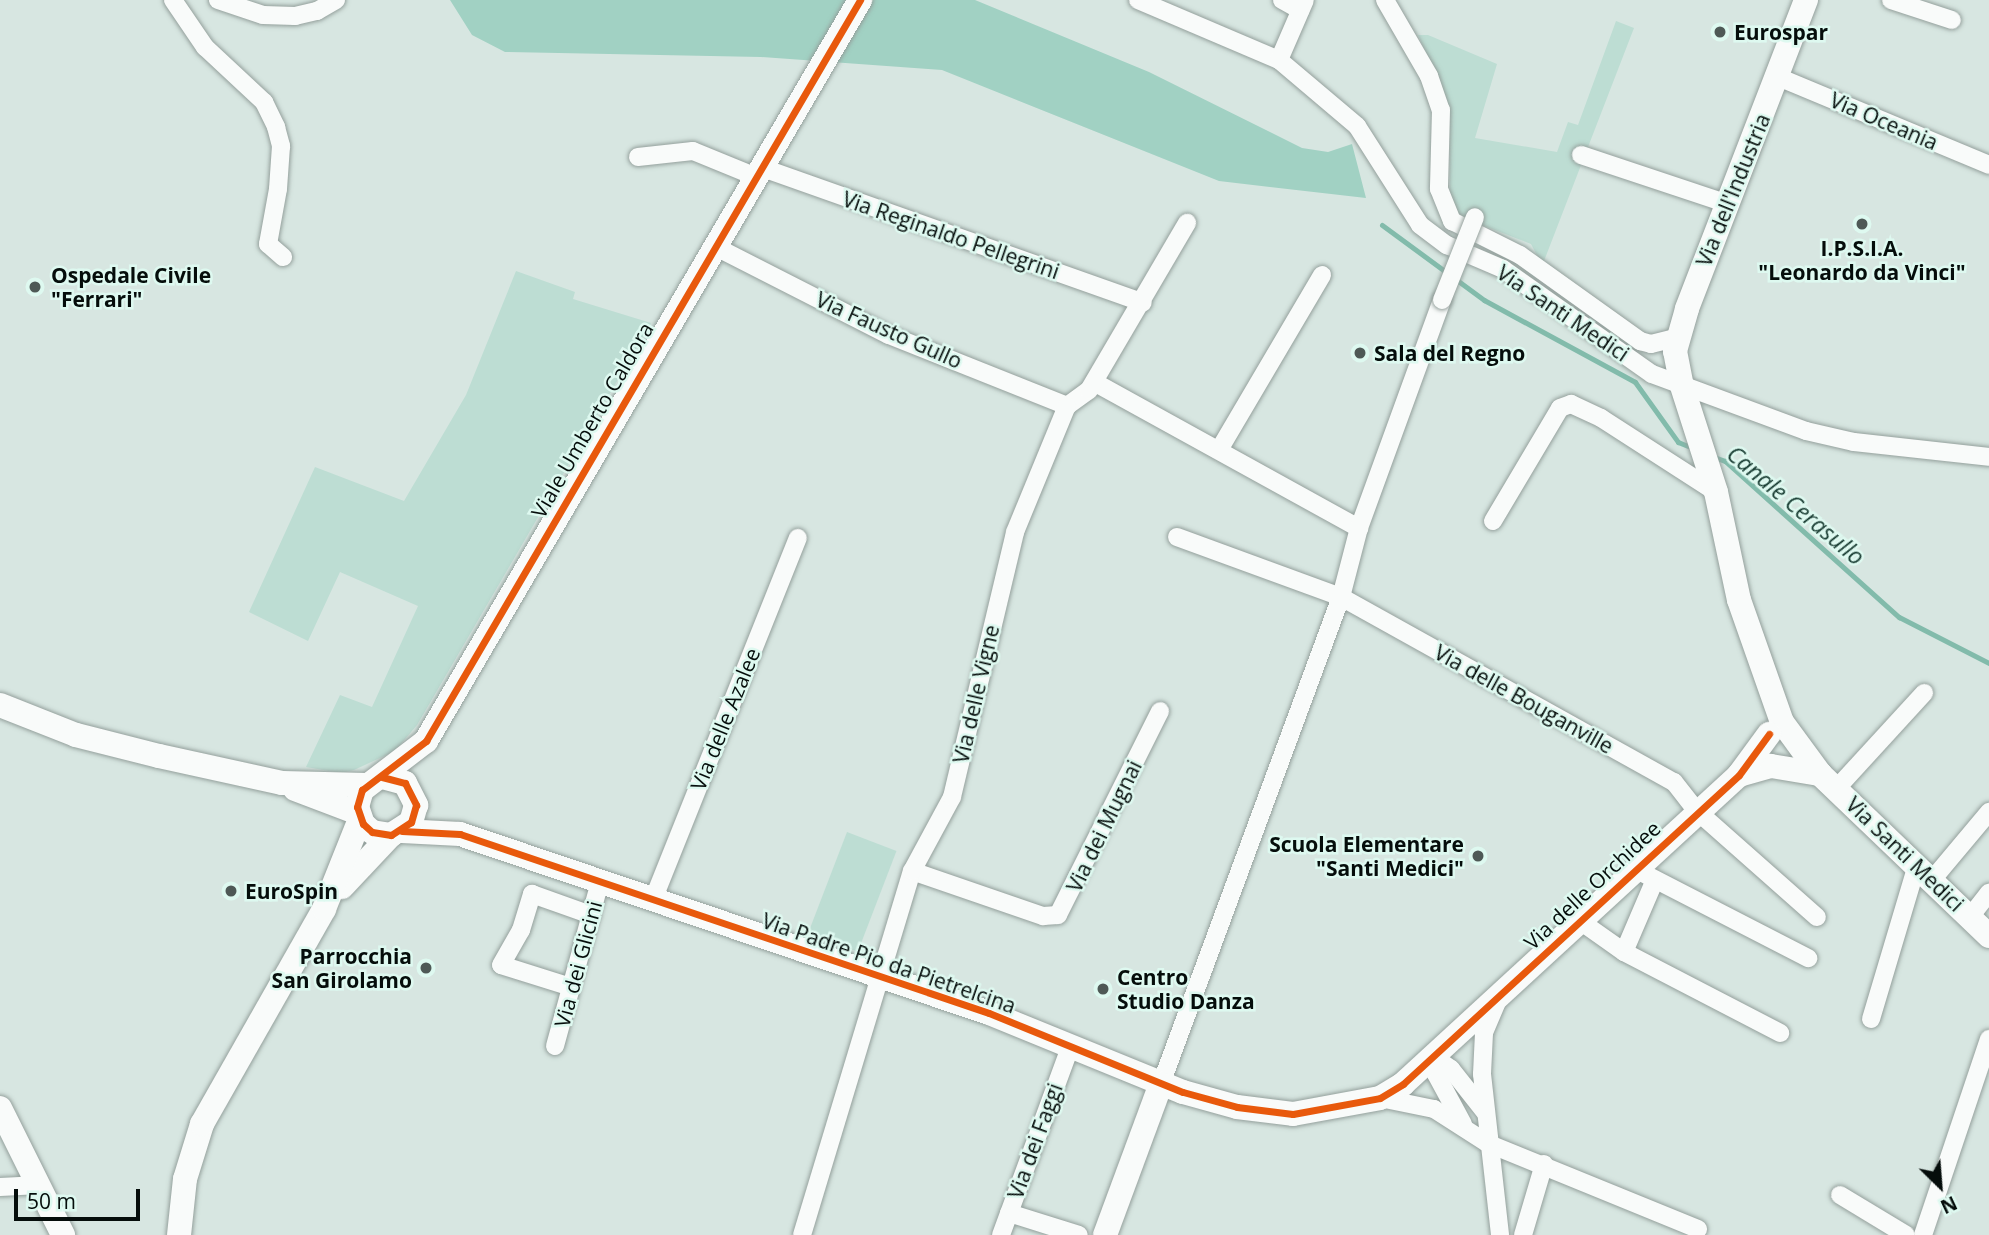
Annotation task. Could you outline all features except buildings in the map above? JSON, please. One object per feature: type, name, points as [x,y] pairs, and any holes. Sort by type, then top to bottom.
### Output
[{"type":"street","points":[[173,0],[205,47],[264,102],[276,127],[281,146],[278,189],[268,244],[283,257]]},
{"type":"street","points":[[218,0],[263,15],[295,16],[317,12],[336,0]]},
{"type":"street","name":"Viale Umberto Caldora","points":[[414,796],[426,741],[860,0]]},
{"type":"street","name":"Via Santi Medici","points":[[1138,0],[1279,60],[1357,126],[1420,225],[1447,245],[1503,269],[1651,374],[1681,383],[1716,492],[1739,600],[1769,690],[1794,741],[1820,777]]},
{"type":"street","points":[[1279,60],[1302,5],[1282,0]]},
{"type":"street","points":[[1385,0],[1429,76],[1441,110],[1439,189],[1452,221],[1520,255],[1628,335],[1651,344],[1679,337]]},
{"type":"street","name":"Via dell'Industria","points":[[1681,383],[1675,351],[1679,337],[1806,0]]},
{"type":"street","points":[[1891,0],[1952,20]]},
{"type":"street","name":"Via Oceania","points":[[1778,77],[1989,165]]},
{"type":"street","name":"Via Reginaldo Pellegrini","points":[[638,157],[693,151],[1143,303]]},
{"type":"street","points":[[1581,155],[1728,204]]},
{"type":"street","points":[[1105,1235],[1341,597],[1359,527],[1475,217]]},
{"type":"street","points":[[1068,406],[1094,382],[1143,303],[1187,223]]},
{"type":"street","name":"Via Fausto Gullo","points":[[714,246],[889,335],[1068,406]]},
{"type":"street","points":[[1219,450],[1322,275]]},
{"type":"street","points":[[1094,382],[1359,527]]},
{"type":"street","points":[[1681,383],[1806,431],[1854,442],[1989,457]]},
{"type":"street","points":[[1493,521],[1560,408],[1571,404],[1601,418],[1716,492]]},
{"type":"street","name":"Via delle Vigne","points":[[802,1235],[876,978],[912,871],[952,797],[1009,555],[1068,406]]},
{"type":"street","name":"Via delle Bouganville","points":[[1177,537],[1341,597],[1674,782],[1698,811],[1817,917]]},
{"type":"street","name":"Via delle Azalee","points":[[653,900],[798,538]]},
{"type":"street","name":"Via Santi Medici","points":[[1769,690],[1769,734],[1925,872],[1989,936]]},
{"type":"street","points":[[1739,775],[1771,766],[1820,777],[1924,692]]},
{"type":"street","points":[[0,705],[76,735],[282,783],[359,816],[372,832],[396,833]]},
{"type":"street","name":"Via dei Mugnai","points":[[912,871],[1043,916],[1058,915],[1160,711]]},
{"type":"street","points":[[1769,734],[1794,741]]},
{"type":"street","name":"Via delle Orchidee","points":[[1434,1057],[1580,921],[1645,876],[1698,811],[1739,775],[1769,734]]},
{"type":"street","name":"Viale Umberto Caldora","points":[[374,781],[426,741]]},
{"type":"street","points":[[282,783],[400,780],[414,796],[414,817],[324,909]]},
{"type":"street","points":[[163,1235],[179,1224],[190,1154],[202,1124],[324,909],[359,816],[357,801],[374,781]]},
{"type":"street","name":"Via Padre Pio da Pietrelcina","points":[[414,796],[460,834]]},
{"type":"street","points":[[1871,1019],[1925,872],[1989,812]]},
{"type":"street","name":"Via Padre Pio da Pietrelcina","points":[[396,833],[460,834],[876,978],[989,1013],[1161,1084],[1237,1107],[1293,1114],[1380,1098],[1434,1057]]},
{"type":"street","points":[[1624,952],[1645,876],[1808,958]]},
{"type":"street","name":"Via dei Glicini","points":[[555,1046],[600,882]]},
{"type":"street","points":[[1970,917],[1989,893]]},
{"type":"street","points":[[571,987],[500,965],[521,930],[532,894],[591,915]]},
{"type":"street","points":[[1580,921],[1624,952],[1780,1033]]},
{"type":"street","points":[[1500,1235],[1487,1143],[1484,1033],[1501,995]]},
{"type":"street","points":[[1923,1235],[1989,1039]]},
{"type":"street","name":"Via dei Faggi","points":[[1001,1235],[1070,1047]]},
{"type":"street","points":[[1434,1057],[1451,1069],[1485,1112]]},
{"type":"street","points":[[1434,1057],[1436,1074],[1463,1124]]},
{"type":"street","points":[[1380,1098],[1434,1109],[1463,1124],[1487,1143],[1698,1229]]},
{"type":"street","points":[[0,1108],[60,1225],[77,1235]]},
{"type":"street","points":[[1522,1235],[1544,1164]]},
{"type":"street","points":[[0,1187],[40,1185]]},
{"type":"street","points":[[1840,1195],[1906,1235]]},
{"type":"street","points":[[1009,1213],[1079,1235]]},
{"type":"green space","points":[[450,0],[975,0],[1149,72],[1302,148],[1328,152],[1352,144],[1366,198],[1219,181],[942,70],[761,57],[505,52],[472,35]]},
{"type":"green space","points":[[1616,21],[1634,28],[1544,261],[1540,261],[1531,244],[1456,215],[1450,194],[1450,109],[1418,35],[1428,35],[1497,64],[1475,138],[1557,152],[1568,122],[1578,125]]},
{"type":"green space","points":[[516,271],[575,292],[573,299],[651,323],[417,725],[395,751],[354,770],[341,773],[306,767],[340,695],[372,707],[418,606],[340,572],[308,641],[249,612],[315,467],[404,501],[466,395]]},
{"type":"green space","points":[[847,832],[896,851],[858,952],[808,933]]},
{"type":"waterway","name":"Canale Cerasullo","points":[[1382,225],[1484,300],[1635,382],[1678,442],[1695,449]]},
{"type":"waterway","name":"Canale Cerasullo","points":[[1714,457],[1725,461],[1899,617],[1989,663]]},
{"type":"cycle path","points":[[382,777],[405,783],[416,805],[411,822],[391,835],[372,832],[363,824],[357,807],[362,790],[426,741],[860,0]]},
{"type":"cycle path","points":[[402,831],[460,834],[989,1013],[1183,1092],[1237,1107],[1293,1114],[1380,1098],[1403,1084],[1739,775],[1769,734]]},
{"type":"place","name":"Eurospar","points":[[1720,32]]},
{"type":"place","name":"I.P.S.I.A. \"Leonardo da Vinci\"","points":[[1862,224]]},
{"type":"place","name":"Ospedale Civile \"Ferrari\"","points":[[35,287]]},
{"type":"place","name":"Sala del Regno","points":[[1360,353]]},
{"type":"place","name":"Scuola Elementare \"Santi Medici\"","points":[[1478,856]]},
{"type":"place","name":"EuroSpin","points":[[231,891]]},
{"type":"place","name":"Parrocchia San Girolamo","points":[[426,968]]},
{"type":"place","name":"Centro Studio Danza","points":[[1103,989]]}]
